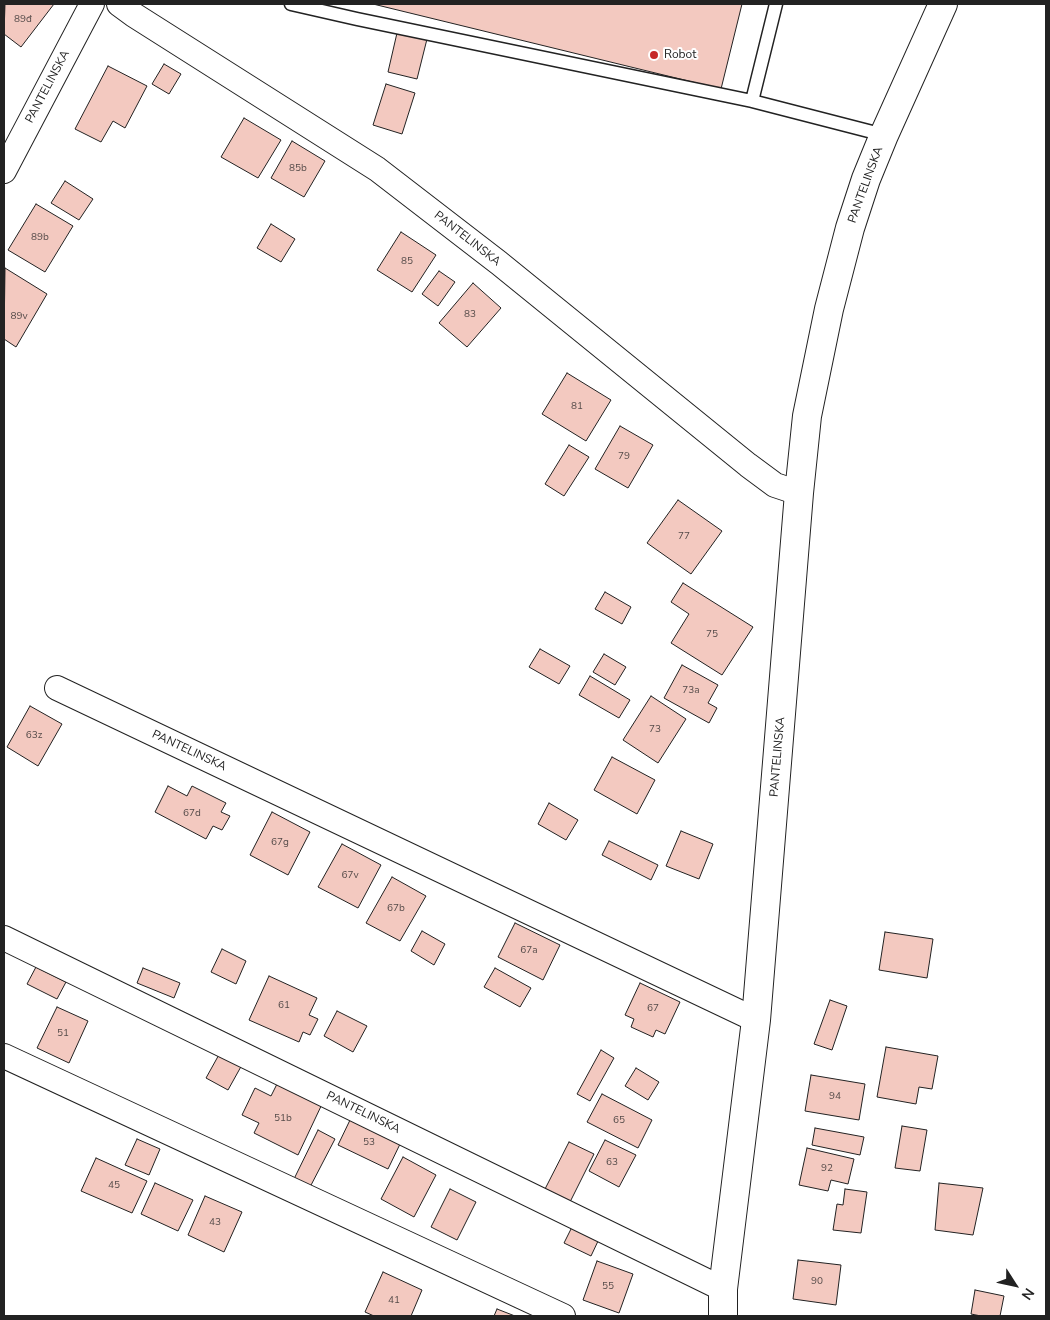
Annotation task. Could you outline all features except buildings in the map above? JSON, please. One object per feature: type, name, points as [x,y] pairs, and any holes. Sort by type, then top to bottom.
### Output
[{"type":"main road","name":"PANTELINSKA","points":[[723,1316],[723,1289],[756,1020],[807,416],[829,310],[850,228],[866,179],[943,4]]},
{"type":"street","name":"PANTELINSKA","points":[[4,171],[92,4]]},
{"type":"street","name":"PANTELINSKA","points":[[119,4],[377,170],[499,263],[748,466],[775,485],[800,493]]},
{"type":"street","name":"PANTELINSKA","points":[[57,688],[756,1020]]},
{"type":"street","name":"PANTELINSKA","points":[[4,938],[723,1289]]},
{"type":"street","points":[[4,1056],[563,1316]]},
{"type":"lane","points":[[291,4],[357,20],[752,101],[884,135]]},
{"type":"lane","points":[[752,101],[776,4]]},
{"type":"place","name":"Robot","points":[[654,55]]}]
